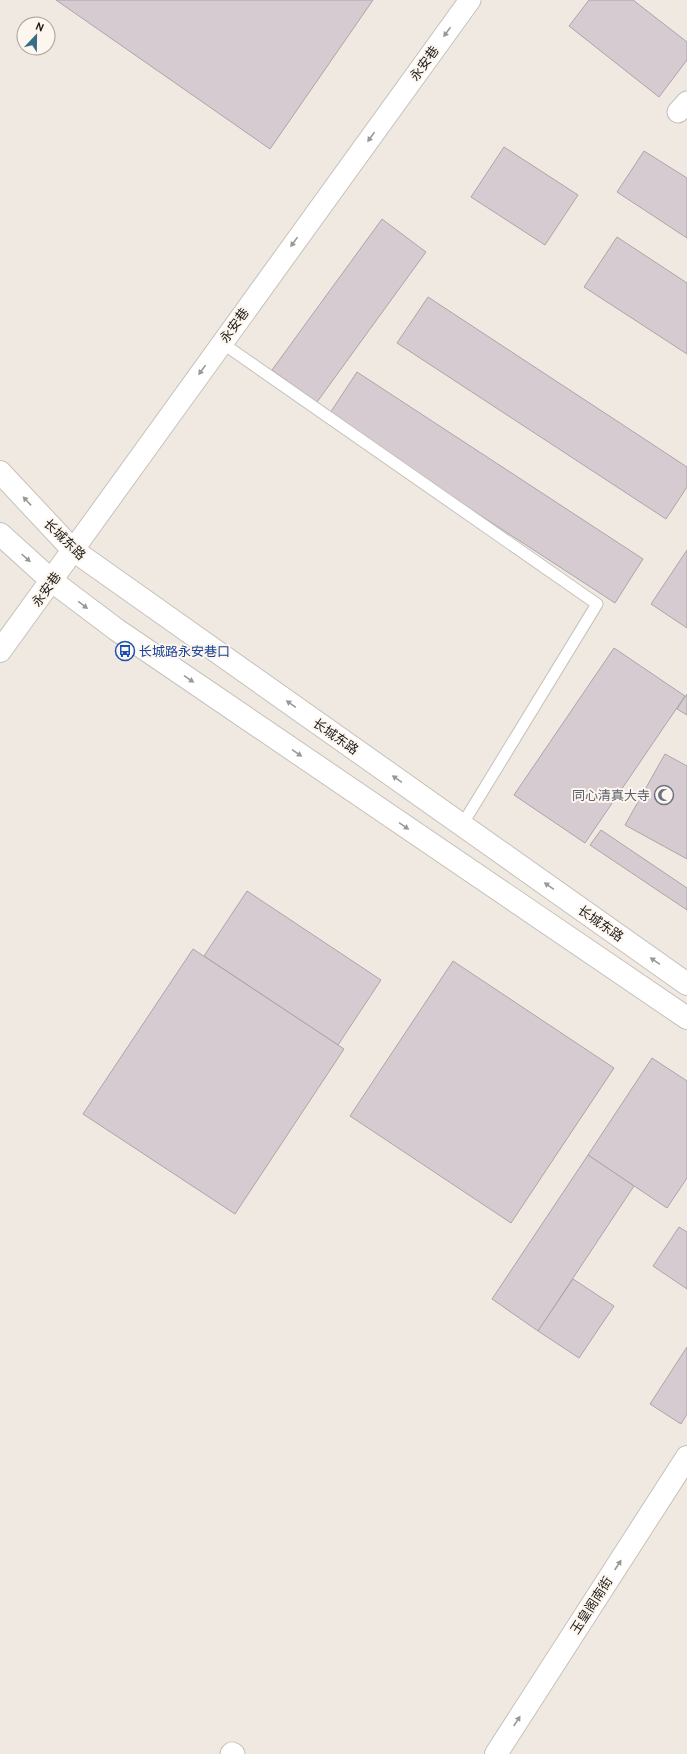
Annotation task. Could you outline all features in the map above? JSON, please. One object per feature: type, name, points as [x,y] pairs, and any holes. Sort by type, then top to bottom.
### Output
[{"type":"main road","name":"长城东路","points":[[0,472],[73,550],[687,984]]},
{"type":"main road","points":[[0,534],[52,581],[117,630],[687,1018]]},
{"type":"main road","name":"永安巷","points":[[0,651],[73,550]]},
{"type":"main road","name":"玉皇阁南街","points":[[496,1754],[687,1457]]},
{"type":"street","name":"永安巷","points":[[73,550],[470,0]]},
{"type":"lane","points":[[222,342],[597,604],[462,825]]},
{"type":"building","points":[[56,0],[373,0],[270,149]]},
{"type":"building","points":[[589,0],[633,0],[687,42],[687,60],[659,97],[569,26]]},
{"type":"building","points":[[504,147],[578,195],[545,245],[471,197]]},
{"type":"building","points":[[644,151],[687,178],[687,238],[617,192]]},
{"type":"building","points":[[382,219],[426,252],[317,402],[272,370]]},
{"type":"building","points":[[617,237],[687,283],[687,354],[584,287]]},
{"type":"building","points":[[428,297],[687,467],[687,487],[666,519],[397,343]]},
{"type":"building","points":[[357,372],[643,559],[615,603],[328,416]]},
{"type":"building","points":[[687,550],[687,628],[651,604]]},
{"type":"building","points":[[614,648],[685,696],[585,843],[514,795]]},
{"type":"building","points":[[687,694],[687,715],[677,709]]},
{"type":"building","name":"同心清真大寺","points":[[665,754],[687,766],[687,859],[625,825]]},
{"type":"building","points":[[601,830],[687,888],[687,910],[590,845]]},
{"type":"building","points":[[247,891],[381,980],[338,1045],[204,956]]},
{"type":"building","points":[[193,949],[344,1049],[235,1214],[83,1114]]},
{"type":"building","points":[[453,961],[614,1068],[511,1223],[350,1116]]},
{"type":"building","points":[[652,1058],[687,1081],[687,1178],[667,1208],[588,1155]]},
{"type":"building","points":[[588,1155],[634,1186],[538,1331],[492,1299]]},
{"type":"building","points":[[679,1227],[687,1232],[687,1289],[653,1266]]},
{"type":"building","points":[[573,1279],[614,1306],[579,1358],[538,1331]]},
{"type":"building","points":[[687,1347],[687,1414],[681,1424],[650,1404]]},
{"type":"place","name":"长城路永安巷口","points":[[125,651]]},
{"type":"place","name":"同心清真大寺","points":[[664,795]]}]
